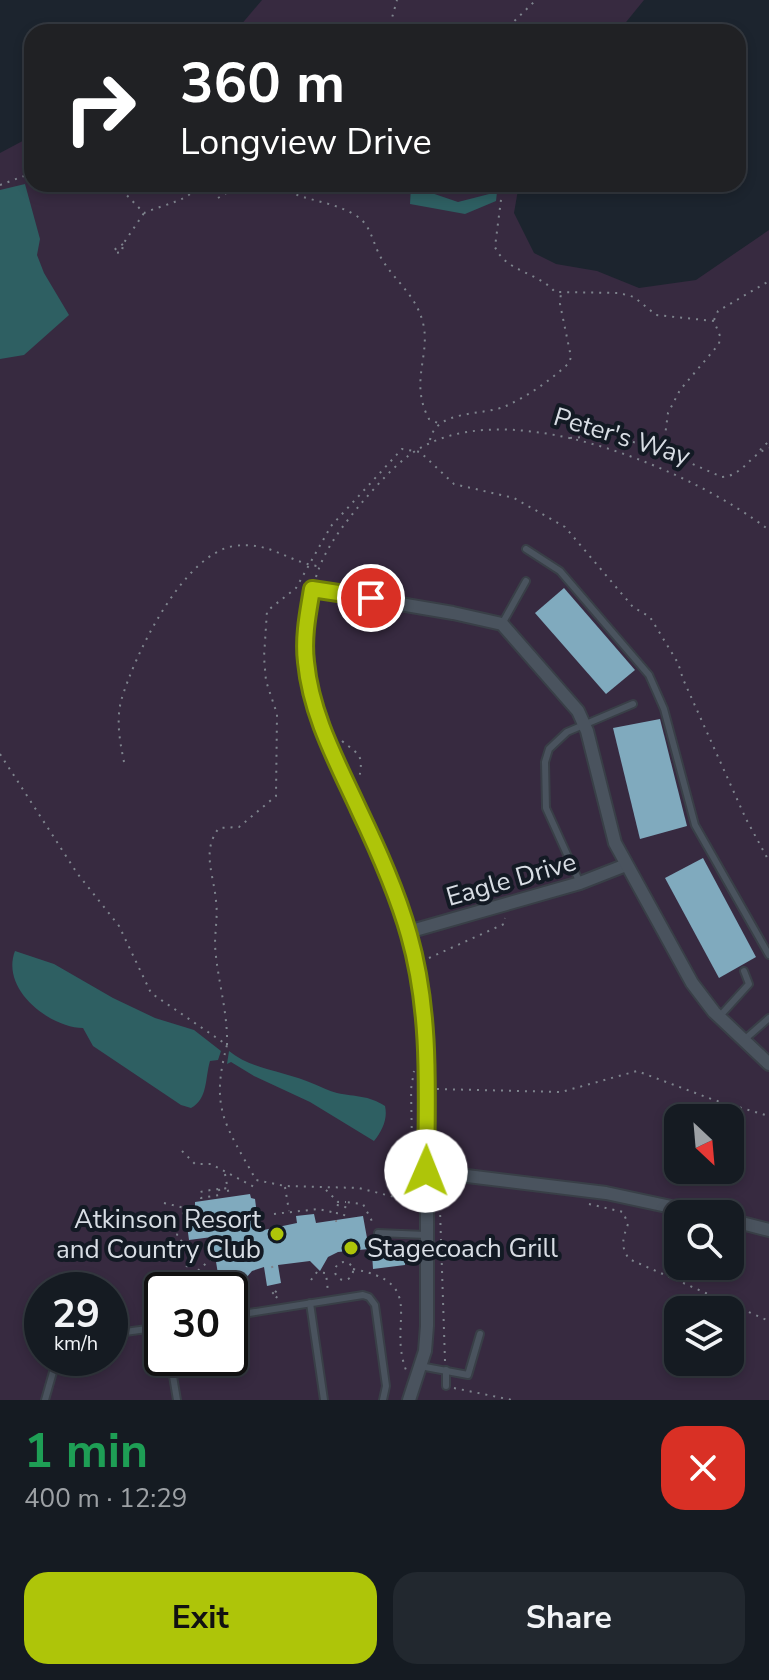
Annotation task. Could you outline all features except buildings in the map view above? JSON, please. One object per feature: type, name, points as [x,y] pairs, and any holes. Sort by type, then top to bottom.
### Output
[{"type":"street","points":[[409,1400],[419,1372],[427,1326],[426,1235],[419,1203],[426,1171],[427,1032],[421,981],[408,932],[377,847],[332,751],[313,702],[305,645],[312,589],[502,624],[578,711],[615,843],[692,983],[719,1017],[769,1064]]},
{"type":"street","name":"Eagle Drive","points":[[408,932],[580,883],[626,865]]},
{"type":"street","points":[[426,1171],[606,1193],[664,1205]]},
{"type":"street","points":[[744,1224],[769,1230]]},
{"type":"lane","points":[[526,549],[560,571],[649,675],[664,709],[695,825],[769,955]]},
{"type":"lane","points":[[502,624],[526,581]]},
{"type":"lane","points":[[580,883],[546,808],[545,762],[549,749],[567,732],[633,704]]},
{"type":"lane","points":[[719,1017],[749,984],[744,971]]},
{"type":"lane","points":[[744,1040],[769,1018]]},
{"type":"lane","points":[[378,1233],[426,1235]]},
{"type":"lane","points":[[248,1313],[363,1295],[369,1297],[375,1305],[385,1383],[383,1400]]},
{"type":"lane","points":[[310,1303],[324,1400]]},
{"type":"lane","points":[[419,1372],[446,1370],[468,1375],[480,1334]]},
{"type":"lane","points":[[446,1370],[446,1386]]},
{"type":"lane","points":[[45,1400],[52,1376]]},
{"type":"lane","points":[[173,1376],[177,1400]]},
{"type":"path","points":[[390,24],[397,0]]},
{"type":"path","points":[[511,24],[536,0]]},
{"type":"path","points":[[0,185],[24,176]]},
{"type":"path","points":[[123,192],[143,212]]},
{"type":"path","points":[[123,244],[143,212],[177,202],[195,192]]},
{"type":"path","points":[[218,198],[228,192]]},
{"type":"path","points":[[296,192],[355,214],[368,227],[381,258],[407,288],[423,323],[419,372],[421,394],[429,419],[440,424]]},
{"type":"path","points":[[502,192],[495,247],[508,264],[540,277],[555,292],[626,294],[656,315],[714,321]]},
{"type":"path","points":[[663,451],[668,413],[680,390],[719,344],[720,336],[714,321],[718,311],[769,281]]},
{"type":"path","points":[[430,442],[433,431],[440,424],[456,416],[502,408],[569,363],[571,357],[560,304],[561,291]]},
{"type":"path","name":"Peter's Way","points":[[312,589],[319,567],[345,523],[397,465],[430,442],[479,430],[510,429],[565,438],[683,476],[769,530]]},
{"type":"path","points":[[565,438],[610,435],[663,451],[722,477],[741,470],[769,441]]},
{"type":"path","points":[[760,451],[769,448]]},
{"type":"path","points":[[416,450],[402,449],[387,462],[331,526],[288,596],[267,611],[266,681],[277,714],[276,796],[239,827],[227,825],[219,828],[213,836],[209,853],[216,897],[215,945],[228,1024],[227,1045],[218,1085],[223,1117],[256,1180],[285,1186],[359,1188],[419,1203],[411,1089],[416,1059]]},
{"type":"path","points":[[124,762],[119,741],[121,701],[149,637],[173,594],[194,571],[230,547],[253,545],[285,553],[319,567]]},
{"type":"path","points":[[338,738],[361,756],[363,762],[359,783]]},
{"type":"path","points":[[0,754],[77,873],[119,926],[151,993],[227,1045]]},
{"type":"path","points":[[424,959],[504,924],[502,910]]},
{"type":"path","points":[[437,1089],[561,1092],[637,1071],[714,1100],[769,1116]]},
{"type":"path","points":[[182,1151],[195,1164],[211,1164]]},
{"type":"path","points":[[208,1159],[224,1172],[256,1188]]},
{"type":"path","points":[[224,1172],[229,1196]]},
{"type":"path","points":[[219,1189],[220,1195],[201,1198],[200,1192],[228,1187],[237,1179]]},
{"type":"path","points":[[285,1186],[289,1211]]},
{"type":"path","points":[[446,1370],[440,1210],[442,1197],[452,1188],[461,1186]]},
{"type":"path","points":[[326,1189],[338,1202],[363,1204],[378,1233]]},
{"type":"path","points":[[336,1222],[338,1202]]},
{"type":"path","points":[[344,1216],[346,1202]]},
{"type":"path","points":[[580,1202],[623,1212],[628,1224],[622,1241],[623,1251],[629,1259],[769,1321]]},
{"type":"path","points":[[164,1203],[189,1209],[179,1213],[177,1237],[193,1251],[185,1272]]},
{"type":"path","points":[[274,1214],[318,1209],[336,1213]]},
{"type":"path","points":[[194,1272],[212,1258]]},
{"type":"path","points":[[353,1269],[353,1274],[346,1280],[338,1278],[335,1272],[341,1262],[350,1264],[353,1269],[380,1275],[393,1284],[400,1302],[405,1368],[419,1372]]},
{"type":"path","points":[[272,1266],[273,1271]]},
{"type":"path","points":[[311,1280],[317,1272],[326,1273],[329,1294]]},
{"type":"path","points":[[446,1386],[512,1400]]},
{"type":"shaded area","points":[[262,0],[644,0],[624,24],[242,24]]},
{"type":"shaded area","points":[[24,140],[24,192],[518,192],[514,213],[534,253],[556,264],[597,271],[639,288],[696,280],[769,230],[769,1400],[0,1400],[0,153]]},
{"type":"shaded area","points":[[24,184],[40,239],[37,255],[69,315],[24,355],[0,359],[0,190]]},
{"type":"shaded area","points":[[411,192],[429,192],[458,202],[497,192],[496,201],[465,214],[410,204]]},
{"type":"shaded area","points":[[15,951],[54,964],[155,1018],[194,1030],[221,1051],[218,1060],[210,1061],[203,1094],[196,1104],[191,1108],[181,1105],[93,1046],[83,1028],[57,1021],[31,1004],[21,993],[15,979],[12,966]]},
{"type":"shaded area","points":[[229,1051],[258,1066],[334,1092],[379,1102],[386,1111],[382,1129],[374,1141],[310,1102],[231,1062],[227,1064]]},
{"type":"place","name":"Atkinson Resort and Country Club","points":[[277,1234]]},
{"type":"place","name":"Stagecoach Grill","points":[[351,1248]]},
{"type":"route","points":[[371,598],[312,589],[305,630],[305,659],[317,717],[377,847],[408,932],[421,981],[427,1032],[426,1171]]}]
